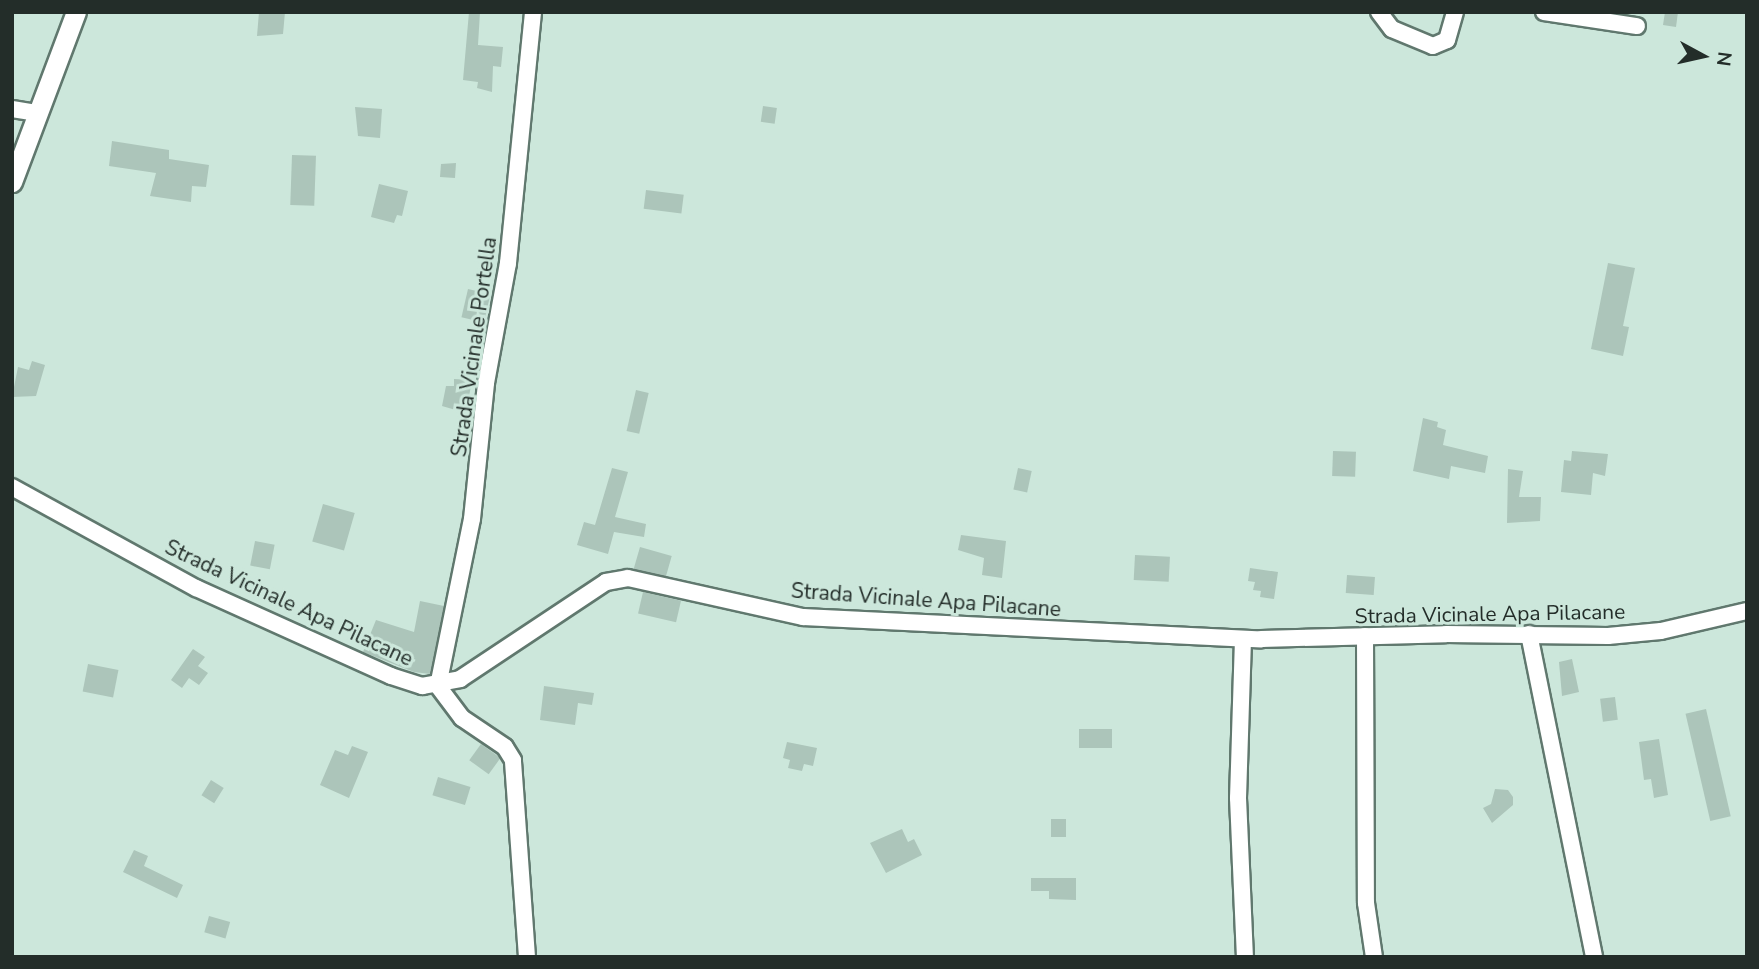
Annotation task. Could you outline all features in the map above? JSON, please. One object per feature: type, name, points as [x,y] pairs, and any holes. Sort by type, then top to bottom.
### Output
[{"type":"main road","points":[[12,182],[76,12]]},
{"type":"street","name":"Strada Vicinale Portella","points":[[438,686],[472,519],[486,383],[508,263],[533,12]]},
{"type":"street","points":[[1379,12],[1399,33],[1433,46],[1447,40],[1455,12]]},
{"type":"street","points":[[1544,12],[1637,26]]},
{"type":"street","points":[[12,108],[38,113]]},
{"type":"street","name":"Strada Vicinale Apa Pilacane","points":[[12,487],[196,588],[390,676],[438,686],[460,679],[606,582],[628,578],[803,617],[1243,639],[1529,634],[1608,636],[1661,631],[1747,611]]},
{"type":"street","points":[[1529,634],[1594,957]]},
{"type":"street","points":[[1365,636],[1366,903],[1374,957]]},
{"type":"street","points":[[1243,639],[1238,798],[1245,957]]},
{"type":"street","points":[[438,686],[462,718],[505,747],[513,760],[527,957]]},
{"type":"building","points":[[259,12],[285,12],[283,34],[257,36]]},
{"type":"building","points":[[469,12],[480,12],[478,45],[503,47],[501,67],[493,66],[492,92],[477,88],[478,82],[463,80]]},
{"type":"building","points":[[1665,12],[1678,12],[1676,27],[1663,25]]},
{"type":"building","points":[[763,106],[777,108],[775,124],[761,122]]},
{"type":"building","points":[[355,107],[382,109],[380,138],[358,136]]},
{"type":"building","points":[[112,141],[169,150],[169,159],[209,165],[206,187],[192,186],[191,202],[150,196],[156,173],[109,166]]},
{"type":"building","points":[[292,155],[316,156],[314,206],[290,205]]},
{"type":"building","points":[[456,163],[455,178],[440,177],[441,164]]},
{"type":"building","points":[[379,184],[408,191],[402,216],[397,215],[394,223],[371,217]]},
{"type":"building","points":[[646,190],[684,195],[681,213],[644,209]]},
{"type":"building","points":[[1608,263],[1635,268],[1623,326],[1629,327],[1623,356],[1591,349]]},
{"type":"building","points":[[468,289],[490,294],[484,322],[461,317]]},
{"type":"building","points":[[32,361],[45,365],[36,396],[12,397],[18,367],[29,370]]},
{"type":"building","points":[[454,379],[472,380],[466,413],[442,406],[446,386],[454,386]]},
{"type":"building","points":[[636,390],[649,393],[639,434],[627,431]]},
{"type":"building","points":[[1423,418],[1438,422],[1437,427],[1446,430],[1443,445],[1488,456],[1485,473],[1451,466],[1449,479],[1413,471]]},
{"type":"building","points":[[1333,451],[1356,452],[1355,477],[1332,476]]},
{"type":"building","points":[[1572,451],[1608,454],[1605,476],[1593,473],[1591,495],[1561,492],[1564,460],[1571,461]]},
{"type":"building","points":[[612,468],[628,472],[615,517],[646,524],[644,537],[614,532],[608,554],[577,545],[584,522],[595,525]]},
{"type":"building","points":[[1018,468],[1032,471],[1027,492],[1013,490]]},
{"type":"building","points":[[1508,469],[1523,471],[1519,497],[1541,497],[1540,521],[1507,523]]},
{"type":"building","points":[[323,504],[355,513],[344,551],[312,541]]},
{"type":"building","points":[[961,535],[1006,541],[1002,578],[982,575],[984,558],[958,550]]},
{"type":"building","points":[[255,541],[275,545],[270,569],[250,566]]},
{"type":"building","points":[[640,547],[672,556],[665,578],[634,569]]},
{"type":"building","points":[[1135,555],[1170,557],[1169,582],[1134,580]]},
{"type":"building","points":[[1250,568],[1278,572],[1274,599],[1260,597],[1261,591],[1253,590],[1255,582],[1248,581]]},
{"type":"building","points":[[1347,575],[1375,577],[1374,595],[1346,593]]},
{"type":"building","points":[[643,592],[681,601],[676,622],[638,613]]},
{"type":"building","points":[[420,601],[444,606],[430,674],[414,672],[363,652],[376,620],[414,632]]},
{"type":"building","points":[[193,649],[205,657],[198,666],[208,673],[199,685],[189,678],[182,688],[171,680]]},
{"type":"building","points":[[1572,659],[1579,692],[1562,696],[1559,662]]},
{"type":"building","points":[[88,664],[118,670],[113,697],[83,691]]},
{"type":"building","points":[[544,686],[594,693],[592,705],[578,703],[575,725],[540,720]]},
{"type":"building","points":[[1615,697],[1618,720],[1603,722],[1600,699]]},
{"type":"building","points":[[1706,709],[1731,816],[1710,821],[1686,714]]},
{"type":"building","points":[[1079,729],[1112,729],[1112,748],[1079,748]]},
{"type":"building","points":[[1659,739],[1668,795],[1654,798],[1651,779],[1644,780],[1639,742]]},
{"type":"building","points":[[787,742],[817,748],[813,766],[804,764],[802,771],[788,768],[790,760],[783,758]]},
{"type":"building","points":[[481,744],[500,758],[489,774],[469,760]]},
{"type":"building","points":[[352,746],[368,752],[349,798],[320,785],[335,750],[348,755]]},
{"type":"building","points":[[438,777],[471,787],[465,805],[432,795]]},
{"type":"building","points":[[211,780],[224,788],[214,803],[201,795]]},
{"type":"building","points":[[1495,789],[1508,790],[1513,797],[1513,805],[1492,823],[1483,808],[1491,804]]},
{"type":"building","points":[[1051,819],[1066,819],[1066,837],[1051,837]]},
{"type":"building","points":[[902,829],[908,842],[914,839],[922,855],[886,873],[870,843]]},
{"type":"building","points":[[134,850],[148,856],[144,866],[183,885],[177,898],[123,872]]},
{"type":"building","points":[[1031,878],[1076,878],[1076,900],[1049,899],[1049,891],[1031,891]]},
{"type":"building","points":[[209,916],[230,922],[225,938],[204,932]]}]
